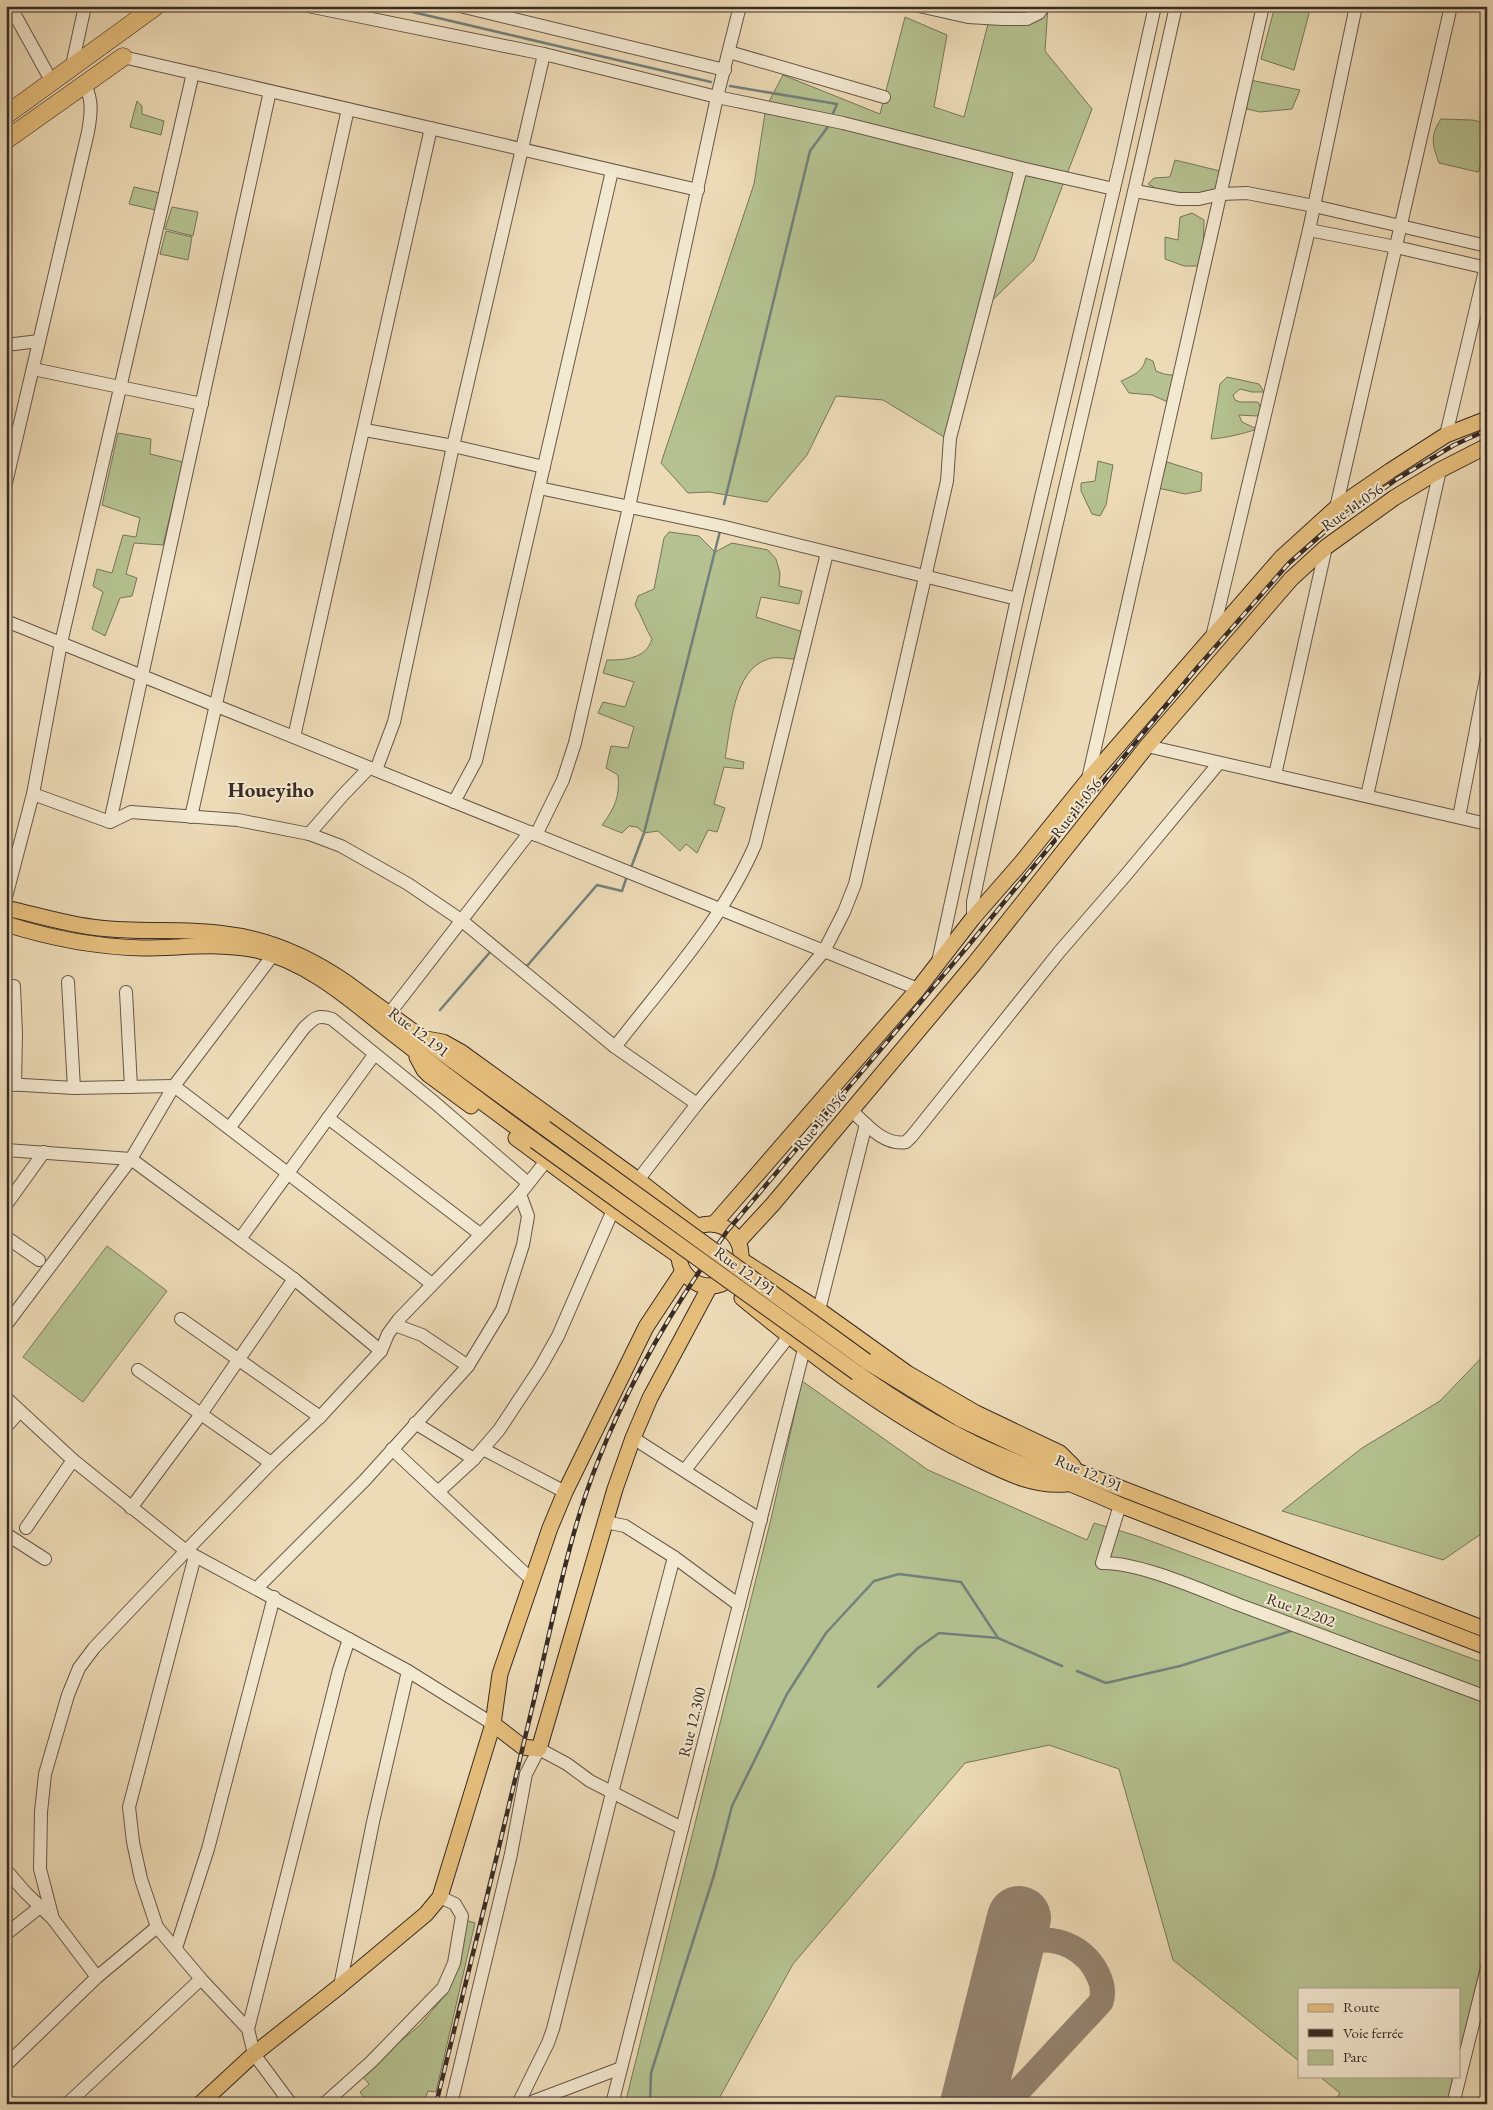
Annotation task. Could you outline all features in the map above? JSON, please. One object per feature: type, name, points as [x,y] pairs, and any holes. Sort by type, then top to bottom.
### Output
[{"type":"highway","points":[[6,115],[71,70],[156,6]]},
{"type":"highway","points":[[6,140],[123,57]]},
{"type":"main road","points":[[714,1224],[918,989],[973,918],[1021,863],[1088,780],[1282,557],[1336,508],[1446,435],[1487,419]]},
{"type":"main road","name":"Rue 11.056","points":[[738,1242],[774,1204],[974,964],[1147,746],[1291,579],[1326,547],[1394,498],[1440,470],[1487,446]]},
{"type":"main road","name":"Rue 12.191","points":[[6,908],[99,928],[223,934],[271,944],[319,964],[389,1014],[417,1044],[535,1140],[861,1367]]},
{"type":"main road","name":"Rue 12.191","points":[[6,924],[45,935],[77,941],[141,948],[220,945],[257,950],[307,970],[545,1128],[861,1367],[897,1400],[974,1443],[1076,1477],[1487,1630]]},
{"type":"main road","points":[[679,1256],[435,1080],[424,1070],[417,1044],[443,1042],[461,1052],[638,1180],[698,1227]]},
{"type":"main road","points":[[493,1724],[523,1747],[539,1749],[605,1522],[633,1438],[650,1398],[717,1284],[735,1273],[740,1259],[738,1242],[728,1230],[714,1224],[698,1227],[684,1238],[679,1256],[684,1271],[696,1282],[717,1284],[867,1394],[949,1445],[1025,1480],[1047,1485],[1076,1477],[1060,1453],[976,1413],[907,1374],[819,1310],[740,1259]]},
{"type":"main road","points":[[200,2104],[254,2054],[340,1986],[426,1914],[440,1897],[493,1724],[500,1674],[565,1492],[646,1327],[684,1271]]},
{"type":"main road","name":"Rue 12.191","points":[[1076,1477],[1120,1505],[1487,1647]]},
{"type":"street","points":[[10,6],[52,82]]},
{"type":"street","points":[[71,70],[84,6]]},
{"type":"street","points":[[308,6],[544,54],[717,97],[843,123],[1114,190]]},
{"type":"street","points":[[460,6],[725,70]]},
{"type":"street","points":[[389,1014],[462,920],[533,834],[555,799],[569,764],[629,507],[717,97],[740,6]]},
{"type":"street","points":[[919,6],[968,17],[1002,19],[1027,19],[1039,13],[1044,6]]},
{"type":"street","points":[[938,962],[1017,599],[1114,190],[1155,6]]},
{"type":"street","points":[[973,918],[973,902],[1037,605],[1135,190],[1176,6]]},
{"type":"street","points":[[1088,780],[1263,6]]},
{"type":"street","points":[[1212,639],[1309,230],[1356,6]]},
{"type":"street","points":[[1336,508],[1451,6]]},
{"type":"street","points":[[729,52],[884,97]]},
{"type":"street","points":[[309,834],[343,794],[373,769],[394,722],[453,446],[544,54]]},
{"type":"street","points":[[123,57],[698,190]]},
{"type":"street","points":[[6,897],[33,794],[61,643],[193,73]]},
{"type":"street","points":[[6,483],[88,132],[91,104],[90,95],[85,85]]},
{"type":"street","points":[[110,822],[270,91]]},
{"type":"street","points":[[191,817],[348,109]]},
{"type":"street","points":[[294,737],[432,128]]},
{"type":"street","points":[[638,1180],[697,1104],[824,951],[844,912],[855,884],[948,481],[950,438],[1021,168]]},
{"type":"street","points":[[454,802],[476,761],[612,171]]},
{"type":"street","points":[[1135,190],[1179,199],[1200,199],[1221,194],[1247,193],[1314,206],[1487,246]]},
{"type":"street","points":[[1309,230],[1486,266],[1446,435]]},
{"type":"street","points":[[6,345],[39,341]]},
{"type":"street","points":[[33,369],[202,404]]},
{"type":"street","points":[[365,430],[453,446],[544,467]]},
{"type":"street","points":[[1367,796],[1440,470]]},
{"type":"street","points":[[539,488],[721,526],[1017,599]]},
{"type":"street","points":[[1275,776],[1326,547]]},
{"type":"street","points":[[615,1047],[721,910],[748,862],[755,845],[828,552]]},
{"type":"street","points":[[6,621],[143,674],[215,705],[918,989]]},
{"type":"street","points":[[1458,817],[1487,673]]},
{"type":"street","points":[[1147,746],[1487,824]]},
{"type":"street","points":[[851,1110],[876,1133],[891,1141],[906,1142],[1060,951],[1219,763]]},
{"type":"street","points":[[33,794],[110,822],[131,812],[238,820],[309,834],[341,846],[408,884],[462,920],[615,1047],[697,1104]]},
{"type":"street","points":[[6,1325],[131,1159],[174,1086],[273,955]]},
{"type":"street","points":[[68,982],[74,1088]]},
{"type":"street","points":[[14,986],[16,1034],[10,1085],[74,1088],[174,1086],[230,1127],[287,1174],[432,1284]]},
{"type":"street","points":[[126,992],[131,1087]]},
{"type":"street","points":[[230,1127],[304,1028],[314,1018],[322,1016],[332,1019],[434,1102],[528,1183]]},
{"type":"street","points":[[240,1239],[374,1054]]},
{"type":"street","points":[[328,1118],[480,1234]]},
{"type":"street","points":[[819,1310],[866,1124]]},
{"type":"street","points":[[6,1150],[131,1159],[294,1279],[381,1351]]},
{"type":"street","points":[[6,1205],[44,1152]]},
{"type":"street","points":[[54,1919],[40,1870],[41,1812],[45,1774],[68,1695],[79,1668],[94,1648],[190,1553],[271,1463],[320,1417],[381,1351],[395,1325],[432,1284],[520,1194],[546,1161]]},
{"type":"street","points":[[257,1588],[364,1481],[468,1366],[502,1310],[522,1245],[528,1216],[520,1194]]},
{"type":"street","points":[[438,1492],[474,1459],[500,1430],[540,1368],[558,1336],[613,1210]]},
{"type":"street","points":[[6,1237],[39,1260]]},
{"type":"street","points":[[131,1508],[201,1414],[294,1279]]},
{"type":"street","points":[[181,1319],[320,1417]]},
{"type":"street","points":[[395,1325],[422,1335],[468,1366]]},
{"type":"street","points":[[685,1470],[788,1336]]},
{"type":"street","name":"Rue 12.300","points":[[612,2104],[804,1349]]},
{"type":"street","points":[[138,1370],[271,1463]]},
{"type":"street","points":[[6,1398],[73,1460],[190,1553],[408,1671],[493,1724]]},
{"type":"street","points":[[6,1427],[20,1411]]},
{"type":"street","points":[[415,1423],[474,1459]]},
{"type":"street","points":[[633,1438],[761,1520]]},
{"type":"street","points":[[392,1449],[532,1580]]},
{"type":"street","points":[[483,1449],[565,1492]]},
{"type":"street","points":[[26,1528],[73,1460]]},
{"type":"street","name":"Rue 12.202","points":[[1120,1505],[1102,1563],[1116,1563],[1188,1586],[1487,1697]]},
{"type":"street","points":[[605,1522],[624,1526],[674,1557],[739,1605]]},
{"type":"street","points":[[6,1534],[45,1559]]},
{"type":"street","points":[[190,1553],[129,1807],[133,1842],[141,1879],[157,1927],[201,1979],[248,2029]]},
{"type":"street","points":[[518,2104],[553,2029],[612,1792],[674,1557]]},
{"type":"street","points":[[176,1948],[208,1849],[274,1597]]},
{"type":"street","points":[[291,2104],[254,2054],[248,2029],[339,1670],[349,1638]]},
{"type":"street","points":[[340,1986],[373,1822],[408,1671]]},
{"type":"street","points":[[451,2104],[511,1854],[526,1774],[539,1749],[612,1792],[682,1828]]},
{"type":"street","points":[[6,1870],[40,1907],[54,1919],[97,1977]]},
{"type":"street","points":[[324,2104],[371,2062],[443,1988],[454,1963],[462,1916],[454,1904],[440,1897]]},
{"type":"street","points":[[6,1934],[40,1907]]},
{"type":"street","points":[[6,2065],[97,1977],[157,1927]]},
{"type":"street","points":[[1460,2076],[1487,1968]]},
{"type":"street","points":[[67,2104],[201,1979]]},
{"type":"street","points":[[526,2104],[621,2068]]},
{"type":"street","points":[[1453,2104],[1460,2078]]},
{"type":"green space","points":[[995,6],[1048,6],[1045,51],[1092,109],[1034,260],[979,313],[949,440],[883,400],[836,396],[807,455],[767,502],[709,492],[688,493],[661,463],[754,184],[766,107],[783,75],[880,114],[905,17],[947,35],[934,107],[964,117],[988,24]]},
{"type":"green space","points":[[1275,6],[1311,6],[1294,70],[1261,59]]},
{"type":"green space","points":[[1250,80],[1300,90],[1292,109],[1260,112],[1247,109],[1244,86]]},
{"type":"green space","points":[[137,101],[142,106],[142,114],[164,121],[161,135],[130,127]]},
{"type":"green space","points":[[1441,119],[1472,120],[1487,123],[1487,149],[1478,172],[1439,163],[1433,140],[1435,130]]},
{"type":"green space","points":[[1175,160],[1220,171],[1216,194],[1164,193],[1148,184],[1154,178],[1170,177]]},
{"type":"green space","points":[[134,187],[160,193],[160,211],[129,204]]},
{"type":"green space","points":[[172,207],[198,212],[193,236],[165,229]]},
{"type":"green space","points":[[1192,213],[1204,220],[1203,266],[1184,266],[1165,259],[1165,237],[1178,240],[1180,217]]},
{"type":"green space","points":[[166,231],[192,237],[188,260],[160,254]]},
{"type":"green space","points":[[1146,358],[1153,361],[1156,371],[1178,376],[1170,403],[1152,395],[1129,393],[1121,381],[1140,370]]},
{"type":"green space","points":[[1227,377],[1259,384],[1264,392],[1240,389],[1233,395],[1235,400],[1240,402],[1258,402],[1261,409],[1257,416],[1239,415],[1242,422],[1257,429],[1234,436],[1211,439],[1220,384]]},
{"type":"green space","points":[[118,433],[151,439],[150,454],[183,462],[163,545],[134,543],[126,574],[137,578],[132,596],[120,598],[105,636],[92,629],[103,592],[93,586],[97,569],[112,573],[123,535],[136,537],[140,518],[102,505]]},
{"type":"green space","points":[[1098,461],[1113,465],[1106,505],[1100,516],[1092,514],[1081,491],[1081,483],[1095,481]]},
{"type":"green space","points":[[1167,462],[1202,473],[1201,491],[1185,494],[1158,488]]},
{"type":"green space","points":[[669,532],[699,536],[715,552],[732,543],[768,550],[776,559],[780,573],[779,586],[802,591],[799,604],[761,597],[756,617],[803,632],[795,659],[771,658],[756,665],[747,675],[741,687],[732,716],[725,758],[744,762],[743,769],[724,767],[714,804],[725,808],[717,832],[708,830],[697,853],[686,844],[680,851],[658,831],[644,833],[637,827],[629,826],[622,833],[602,825],[613,807],[618,789],[618,775],[606,768],[611,746],[628,748],[634,727],[598,713],[603,702],[625,707],[634,682],[603,673],[607,660],[621,660],[634,657],[645,651],[649,646],[652,639],[635,605],[638,596],[654,589],[664,538]]},
{"type":"green space","points":[[107,1246],[167,1291],[83,1402],[23,1357]]},
{"type":"green space","points":[[1487,1352],[1487,1530],[1443,1560],[1282,1511],[1362,1448],[1440,1401]]},
{"type":"green space","points":[[802,1381],[928,1470],[1087,1540],[1094,1523],[1137,1536],[1487,1664],[1487,1942],[1460,2051],[1460,1988],[1298,1988],[1298,2060],[1173,1960],[1119,1769],[1049,1745],[965,1763],[793,1964],[716,2104],[625,2104],[771,1519]]},
{"type":"green space","points":[[465,1920],[475,1923],[436,2092],[428,2091],[423,2104],[368,2104],[360,2092],[369,2084],[363,2077],[374,2068],[372,2065],[420,2025],[447,1993],[460,1948]]},
{"type":"green space","points":[[1321,2078],[1454,2078],[1447,2104],[1333,2104],[1340,2093]]},
{"type":"waterway","points":[[387,6],[711,82]]},
{"type":"waterway","points":[[730,86],[837,104],[832,116]]},
{"type":"waterway","points":[[724,504],[810,151],[830,124]]},
{"type":"waterway","points":[[632,865],[644,833],[720,531]]},
{"type":"waterway","points":[[525,965],[527,966],[597,885],[622,891],[627,876]]},
{"type":"waterway","points":[[440,1010],[491,951]]},
{"type":"waterway","points":[[650,2104],[651,2073],[714,1875],[732,1806],[787,1694],[826,1633],[874,1581],[899,1574],[961,1582],[998,1638],[1062,1666]]},
{"type":"waterway","points":[[1077,1671],[1106,1683],[1180,1666],[1294,1630]]},
{"type":"waterway","points":[[878,1687],[918,1648],[939,1633],[998,1638]]},
{"type":"taxiway","points":[[989,2038],[982,1993],[988,1972],[1000,1957],[1016,1946],[1034,1941],[1053,1941],[1072,1947],[1087,1959],[1101,1983],[1103,1993],[1101,2002],[1006,2104]]},
{"type":"runway","points":[[972,2104],[1019,1918]]},
{"type":"railway","points":[[436,2104],[578,1519],[587,1490],[611,1430],[640,1371],[673,1313],[728,1230],[968,946],[1196,669],[1289,563],[1330,527],[1397,479],[1454,445],[1487,430]]},
{"type":"district","name":"Houeyiho","points":[[271,789]]}]
